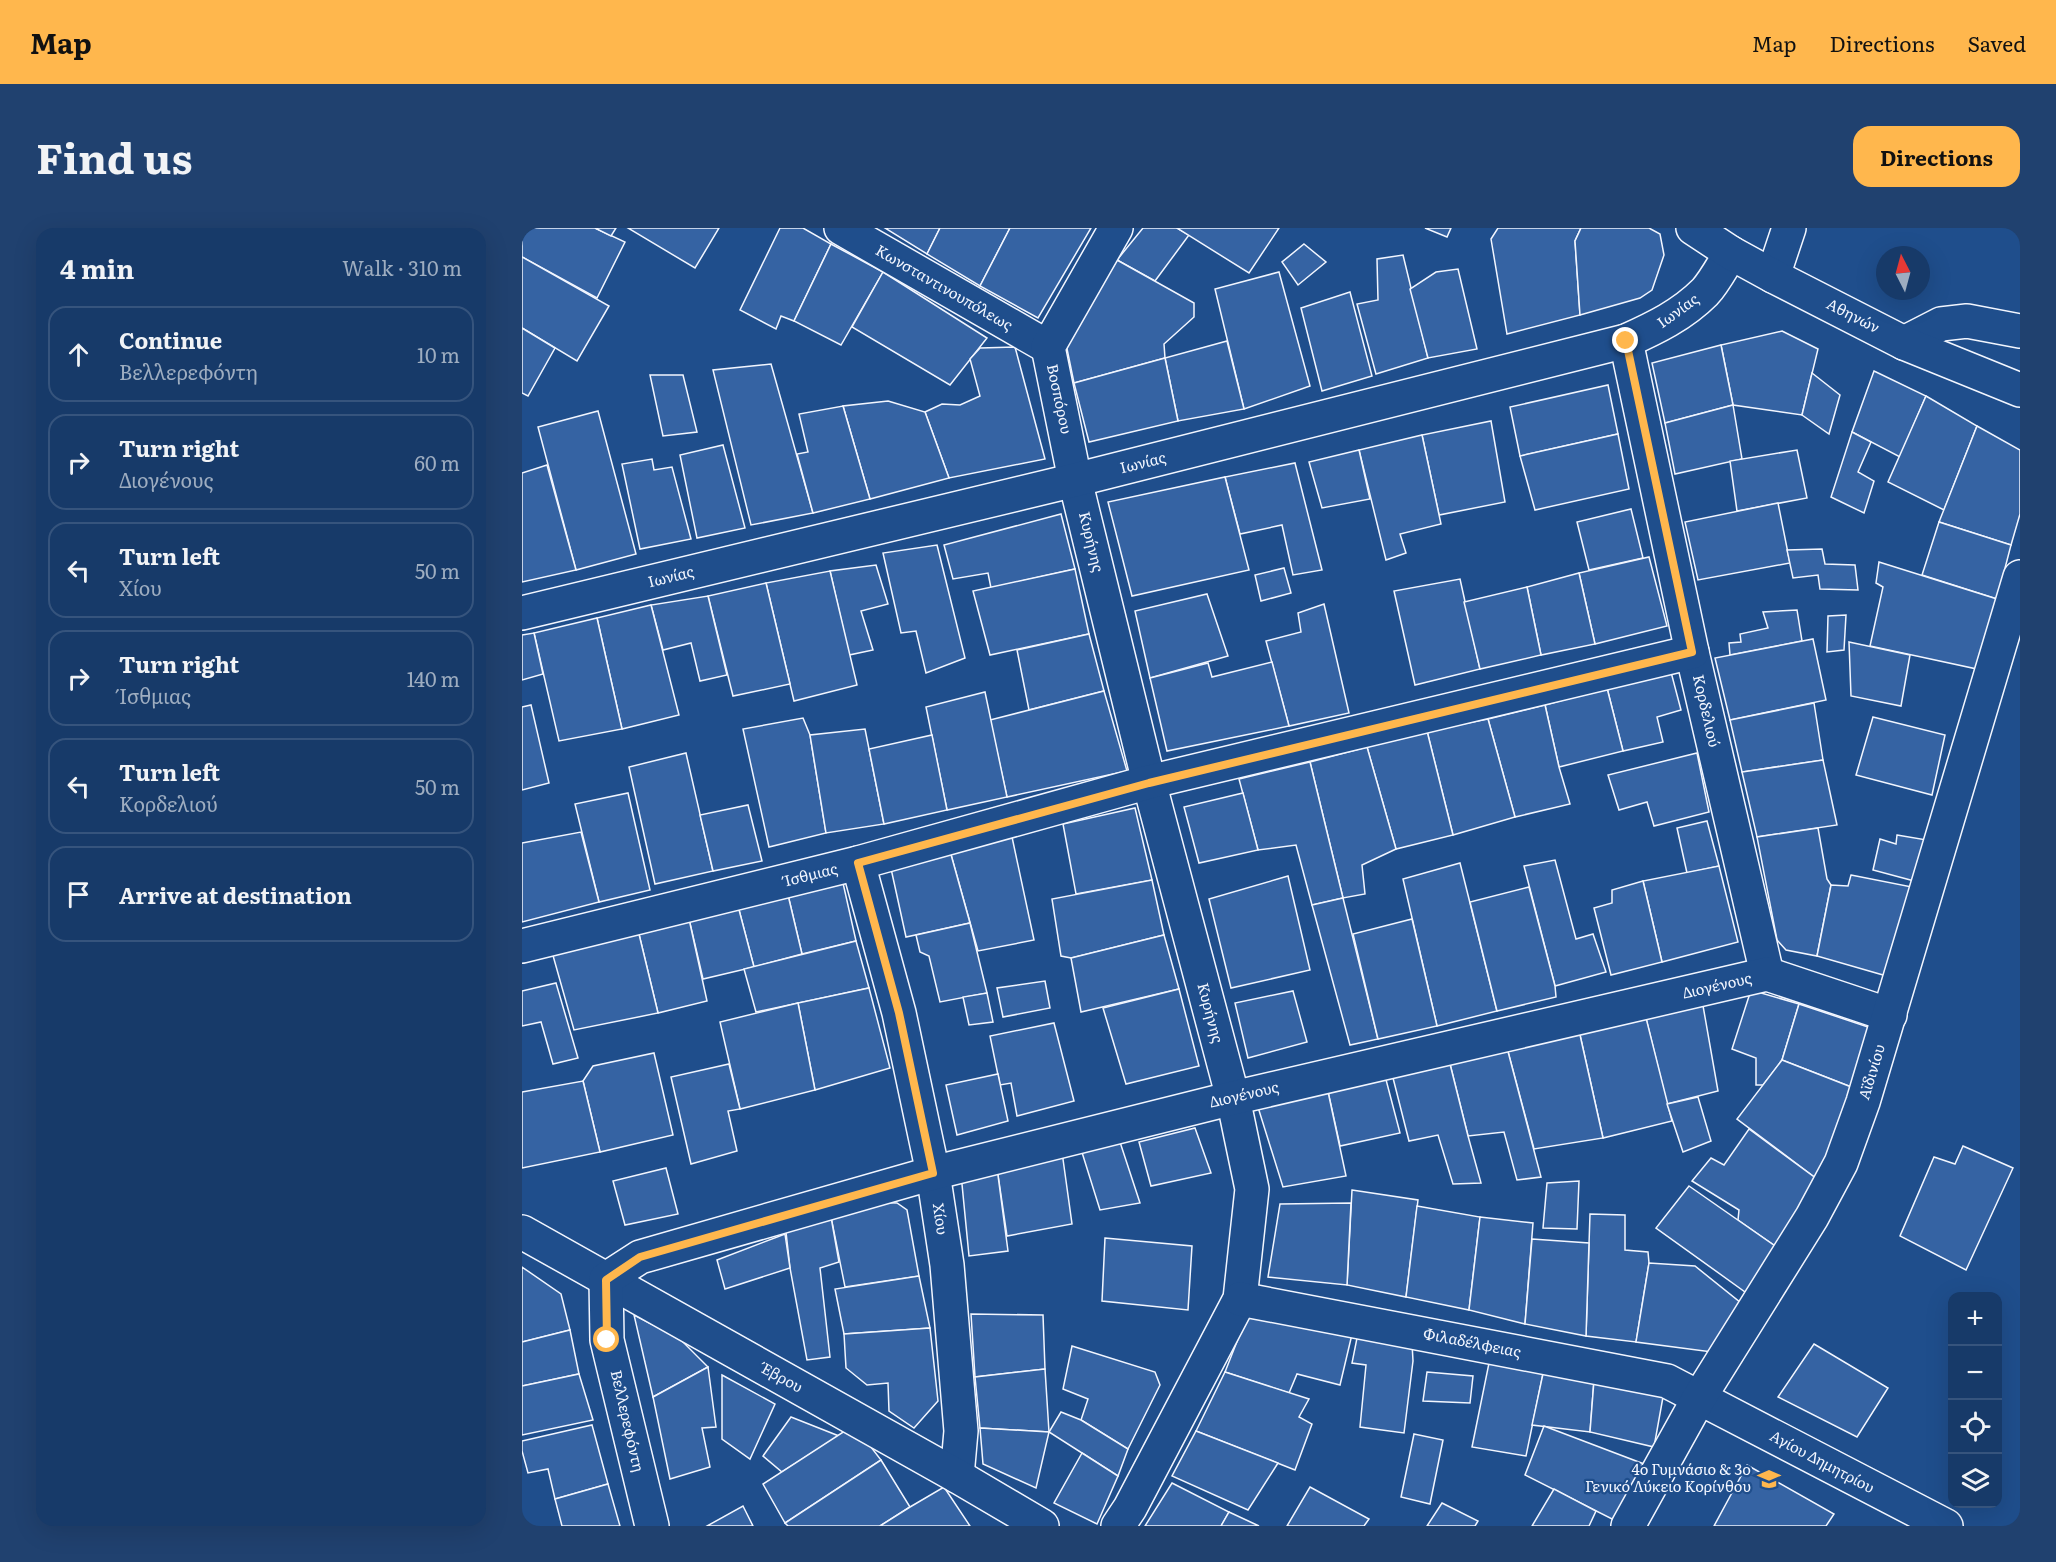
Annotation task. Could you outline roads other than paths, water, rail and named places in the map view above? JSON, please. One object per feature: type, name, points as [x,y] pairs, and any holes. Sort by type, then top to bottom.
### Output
[{"type":"street","name":"Κωνσταντινουπόλεως","points":[[841,228],[1048,347]]},
{"type":"street","name":"Βοσπόρου","points":[[1075,480],[1048,347],[1116,228]]},
{"type":"street","points":[[1773,276],[1789,228]]},
{"type":"street","name":"Αθηνών","points":[[1697,229],[1731,253],[1904,343],[2020,390]]},
{"type":"street","name":"Ιωνίας","points":[[522,613],[1075,480],[1626,341],[1661,326],[1689,307],[1706,290],[1731,253]]},
{"type":"street","points":[[1904,343],[1941,324],[1966,321],[2020,331]]},
{"type":"street","name":"Κορδελιού","points":[[1626,341],[1692,652],[1767,974]]},
{"type":"street","name":"Κυρήνης","points":[[1075,480],[1149,783],[1233,1098],[1252,1189],[1240,1299],[1130,1508],[1118,1526]]},
{"type":"street","name":"Αϊδινίου","points":[[1628,1526],[1699,1398],[1812,1217],[1841,1163],[1890,1015],[2020,577]]},
{"type":"street","name":"Ίσθμιας","points":[[522,946],[858,863],[1149,783],[1692,652]]},
{"type":"street","name":"Χίου","points":[[858,863],[899,1013],[933,1173],[947,1265],[961,1431],[957,1476]]},
{"type":"street","name":"Διογένους","points":[[606,1280],[640,1257],[933,1173],[1233,1098],[1767,974],[1890,1015]]},
{"type":"street","name":"Έβρου","points":[[522,1232],[1042,1526]]},
{"type":"street","name":"Βελλερεφόντη","points":[[606,1280],[607,1340],[652,1526]]},
{"type":"street","name":"Φιλαδέλφειας","points":[[1240,1299],[1667,1380],[1699,1398]]},
{"type":"street","name":"Αγίου Δημητρίου","points":[[1699,1398],[1946,1526]]},
{"type":"place","name":"4ο Γυμνάσιο & 3ο Γενικό Λύκειο Κορίνθου","points":[[1769,1479]]}]
